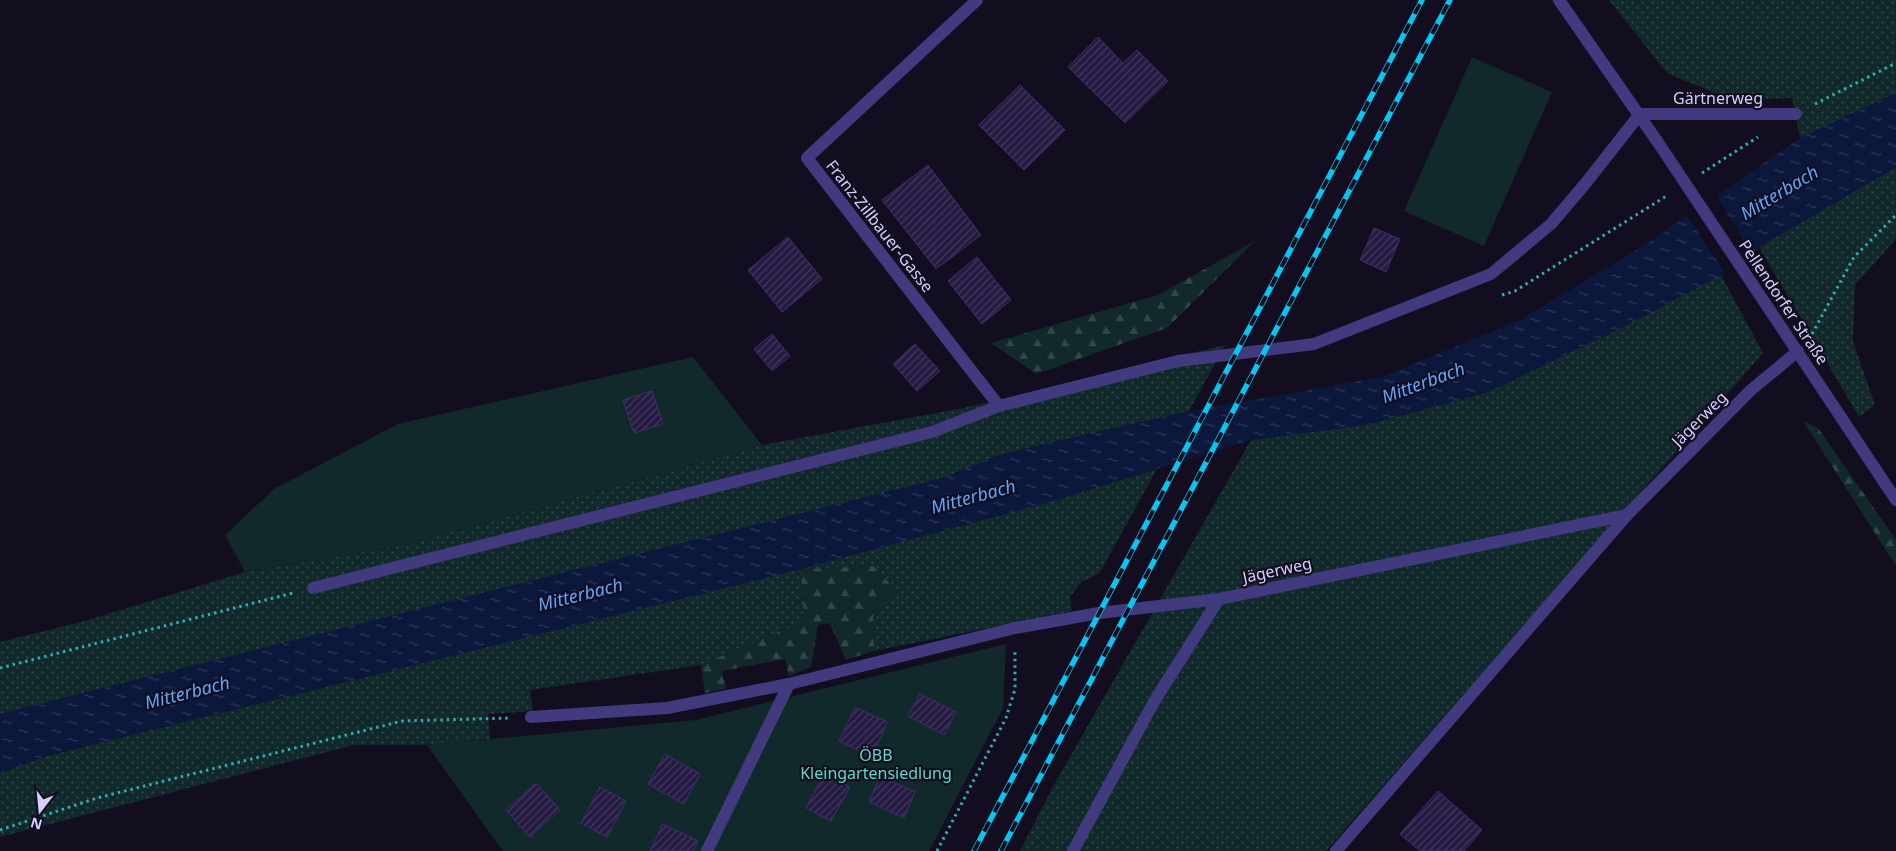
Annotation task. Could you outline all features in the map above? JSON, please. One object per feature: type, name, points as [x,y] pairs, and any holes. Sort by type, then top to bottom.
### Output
[{"type":"street","name":"Franz-Zillbauer-Gasse","points":[[977,0],[807,158],[999,406]]},
{"type":"street","name":"Pellendorfer Straße","points":[[1559,0],[1640,114],[1896,500]]},
{"type":"street","name":"Gärtnerweg","points":[[1640,114],[1796,114]]},
{"type":"street","points":[[313,588],[932,432],[999,406],[1178,361],[1314,344],[1491,274],[1550,224],[1585,184],[1640,114]]},
{"type":"street","name":"Jägerweg","points":[[1336,851],[1627,515],[1751,390],[1798,351]]},
{"type":"street","name":"Jägerweg","points":[[531,717],[667,708],[789,684],[1015,628],[1099,613],[1219,599],[1627,515]]},
{"type":"street","points":[[1073,851],[1155,700],[1219,599]]},
{"type":"street","points":[[707,851],[789,684]]},
{"type":"path","points":[[1796,114],[1896,63]]},
{"type":"path","points":[[1699,175],[1762,134]]},
{"type":"path","points":[[1497,297],[1515,290],[1674,191]]},
{"type":"path","points":[[1798,351],[1818,327],[1854,257],[1896,216]]},
{"type":"path","points":[[0,668],[313,588]]},
{"type":"path","points":[[937,851],[1006,718],[1015,689],[1015,628]]},
{"type":"path","points":[[0,830],[97,798],[402,721],[531,717]]},
{"type":"green space","points":[[1609,0],[1896,0],[1896,93],[1800,138],[1792,98],[1732,100],[1667,73]]},
{"type":"green space","points":[[1472,57],[1552,92],[1484,246],[1404,211]]},
{"type":"green space","points":[[1896,167],[1896,239],[1855,285],[1853,342],[1875,405],[1859,417],[1759,247]]},
{"type":"green space","points":[[1255,241],[1167,328],[1036,374],[991,343],[1158,295]]},
{"type":"green space","points":[[1721,275],[1763,353],[1326,851],[1020,851],[1054,785],[1251,440],[1366,425],[1488,392],[1623,327]]},
{"type":"green space","points":[[1225,345],[1189,411],[1002,454],[943,478],[0,714],[0,642],[85,621],[245,572],[408,544],[762,445],[964,408]]},
{"type":"green space","points":[[693,357],[762,445],[408,544],[245,572],[225,535],[274,489],[398,424]]},
{"type":"green space","points":[[1803,421],[1818,428],[1896,540],[1896,566]]},
{"type":"green space","points":[[1157,469],[1099,574],[1081,582],[1070,597],[1072,611],[874,651],[873,617],[896,591],[874,566],[802,569],[804,621],[701,665],[530,690],[533,711],[488,714],[490,739],[427,745],[354,745],[0,837],[0,773],[47,756],[801,569],[1045,503]]},
{"type":"green space","points":[[874,566],[896,591],[873,617],[874,651],[846,660],[830,623],[818,625],[811,667],[789,676],[785,659],[722,671],[726,689],[705,693],[701,665],[804,621],[801,569]]},
{"type":"green space","name":"ÖBB Kleingartensiedlung","points":[[1006,644],[1003,708],[929,851],[503,851],[427,745],[696,720]]},
{"type":"water","name":"Mitterbach","points":[[1896,93],[1896,167],[1759,247],[1721,275],[1623,327],[1488,392],[1366,425],[1251,440],[1045,503],[801,569],[47,756],[0,773],[0,714],[943,478],[1002,454],[1189,411],[1382,377],[1522,319],[1645,245],[1800,138]]},
{"type":"pier","points":[[1715,194],[1753,255],[1726,274],[1686,214]]},
{"type":"building","points":[[1098,37],[1123,63],[1137,50],[1168,81],[1125,123],[1068,67]]},
{"type":"building","points":[[1020,85],[1065,130],[1024,170],[979,125]]},
{"type":"building","points":[[928,165],[981,235],[936,269],[882,200]]},
{"type":"building","points":[[1374,228],[1400,239],[1386,272],[1360,260]]},
{"type":"building","points":[[788,237],[822,279],[782,312],[748,270]]},
{"type":"building","points":[[977,257],[1011,300],[982,324],[948,281]]},
{"type":"building","points":[[772,334],[790,356],[772,371],[754,349]]},
{"type":"building","points":[[915,344],[940,371],[917,391],[893,364]]},
{"type":"building","points":[[652,391],[663,424],[634,433],[623,400]]},
{"type":"building","points":[[920,694],[956,712],[944,735],[908,716]]},
{"type":"building","points":[[855,707],[887,722],[872,757],[839,741]]},
{"type":"building","points":[[665,754],[700,774],[684,804],[648,784]]},
{"type":"building","points":[[825,773],[850,787],[831,821],[806,808]]},
{"type":"building","points":[[880,776],[915,792],[904,818],[869,802]]},
{"type":"building","points":[[536,783],[560,810],[530,837],[506,810]]},
{"type":"building","points":[[600,787],[626,801],[607,837],[581,823]]},
{"type":"building","points":[[1438,791],[1482,830],[1464,851],[1420,851],[1400,834]]},
{"type":"building","points":[[663,824],[698,841],[693,851],[650,851]]},
{"type":"railway","points":[[974,851],[1422,0]]},
{"type":"railway","points":[[1001,851],[1450,0]]}]
